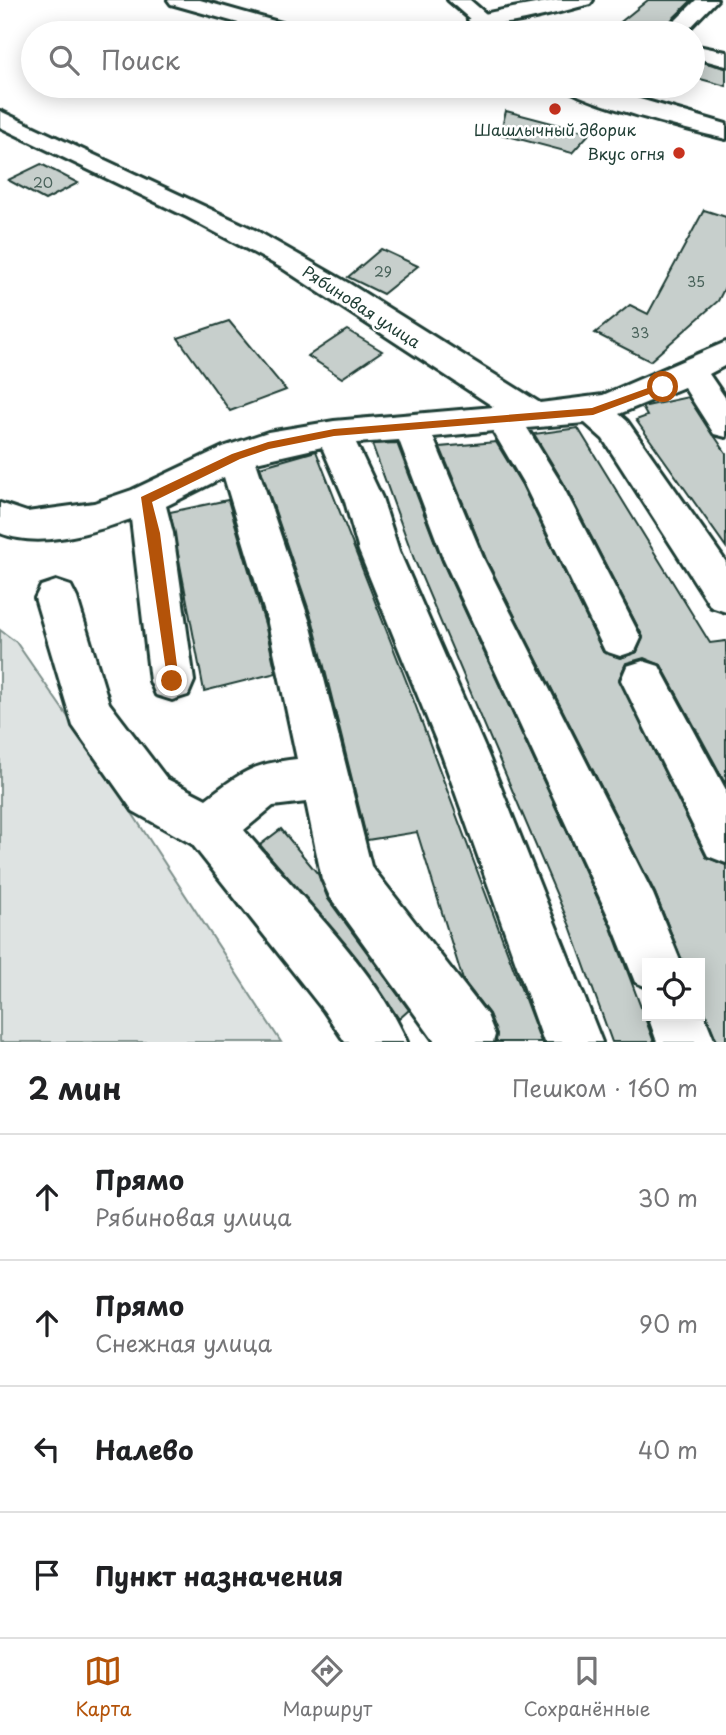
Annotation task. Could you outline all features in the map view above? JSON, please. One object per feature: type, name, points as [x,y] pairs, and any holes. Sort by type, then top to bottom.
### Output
[{"type":"street","points":[[178,0],[253,21]]},
{"type":"street","points":[[458,0],[478,20],[510,17],[583,0]]},
{"type":"street","points":[[685,21],[707,0]]},
{"type":"street","points":[[705,54],[726,59]]},
{"type":"street","points":[[606,98],[726,132]]},
{"type":"street","name":"Рябиновая улица","points":[[0,118],[204,213],[324,278],[519,417]]},
{"type":"street","points":[[0,517],[24,527],[95,517],[145,500],[236,456],[268,445],[334,433],[593,411],[663,387],[689,370],[726,352]]},
{"type":"street","points":[[689,370],[726,425]]},
{"type":"street","points":[[593,411],[615,430],[726,595]]},
{"type":"street","points":[[519,417],[542,483],[620,638]]},
{"type":"street","points":[[411,426],[464,560],[634,913],[652,958]]},
{"type":"street","points":[[334,433],[363,498],[379,551],[465,755],[573,1042]]},
{"type":"street","points":[[236,456],[289,623],[348,879],[467,1035],[464,1042]]},
{"type":"street","points":[[145,500],[154,533],[172,681]]},
{"type":"street","points":[[56,598],[89,712],[150,795],[209,827],[344,991],[378,1042]]},
{"type":"street","points":[[643,680],[726,839]]},
{"type":"street","points":[[209,827],[263,785],[324,778]]},
{"type":"street","points":[[678,1021],[686,1042]]},
{"type":"shaded area","points":[[0,630],[16,642],[93,753],[281,1042],[0,1042]]},
{"type":"building","points":[[648,0],[692,0],[670,21],[622,21]]},
{"type":"building","points":[[705,63],[726,68],[726,86],[705,80]]},
{"type":"building","points":[[506,111],[590,133],[572,153],[500,134]]},
{"type":"building","points":[[41,164],[78,183],[45,200],[8,180]]},
{"type":"building","points":[[704,210],[726,217],[726,285],[718,301],[650,361],[595,333],[630,305],[648,314]]},
{"type":"building","points":[[381,249],[418,266],[383,294],[348,277]]},
{"type":"building","points":[[229,321],[286,390],[230,411],[178,338]]},
{"type":"building","points":[[347,330],[382,351],[342,378],[308,356]]},
{"type":"building","points":[[688,397],[726,453],[726,547],[636,420],[647,416],[642,407]]},
{"type":"building","points":[[578,428],[710,643],[726,641],[726,784],[661,665],[644,658],[626,663],[619,679],[706,857],[726,865],[726,1042],[717,1042],[705,1014],[705,958],[681,958],[655,893],[486,559],[440,447],[496,442],[522,485],[603,652],[621,658],[637,652],[643,637],[563,482],[534,434]]},
{"type":"building","points":[[397,443],[442,561],[610,925],[642,1010],[642,1021],[646,1021],[654,1042],[612,1042],[570,926],[414,559],[372,444]]},
{"type":"building","points":[[316,451],[409,688],[541,1042],[496,1042],[497,1034],[489,1014],[463,980],[417,832],[367,840],[313,622],[260,467]]},
{"type":"building","points":[[228,500],[265,624],[276,673],[204,691],[170,512]]},
{"type":"building","points":[[281,829],[318,874],[328,899],[409,1010],[399,1019],[357,958],[260,845]]},
{"type":"place","name":"Шашлычный дворик","points":[[555,109]]},
{"type":"place","name":"Вкус огня","points":[[679,153]]},
{"type":"route","points":[[172,681],[154,533],[145,500],[236,456],[268,445],[334,433],[593,411],[663,387]]}]
